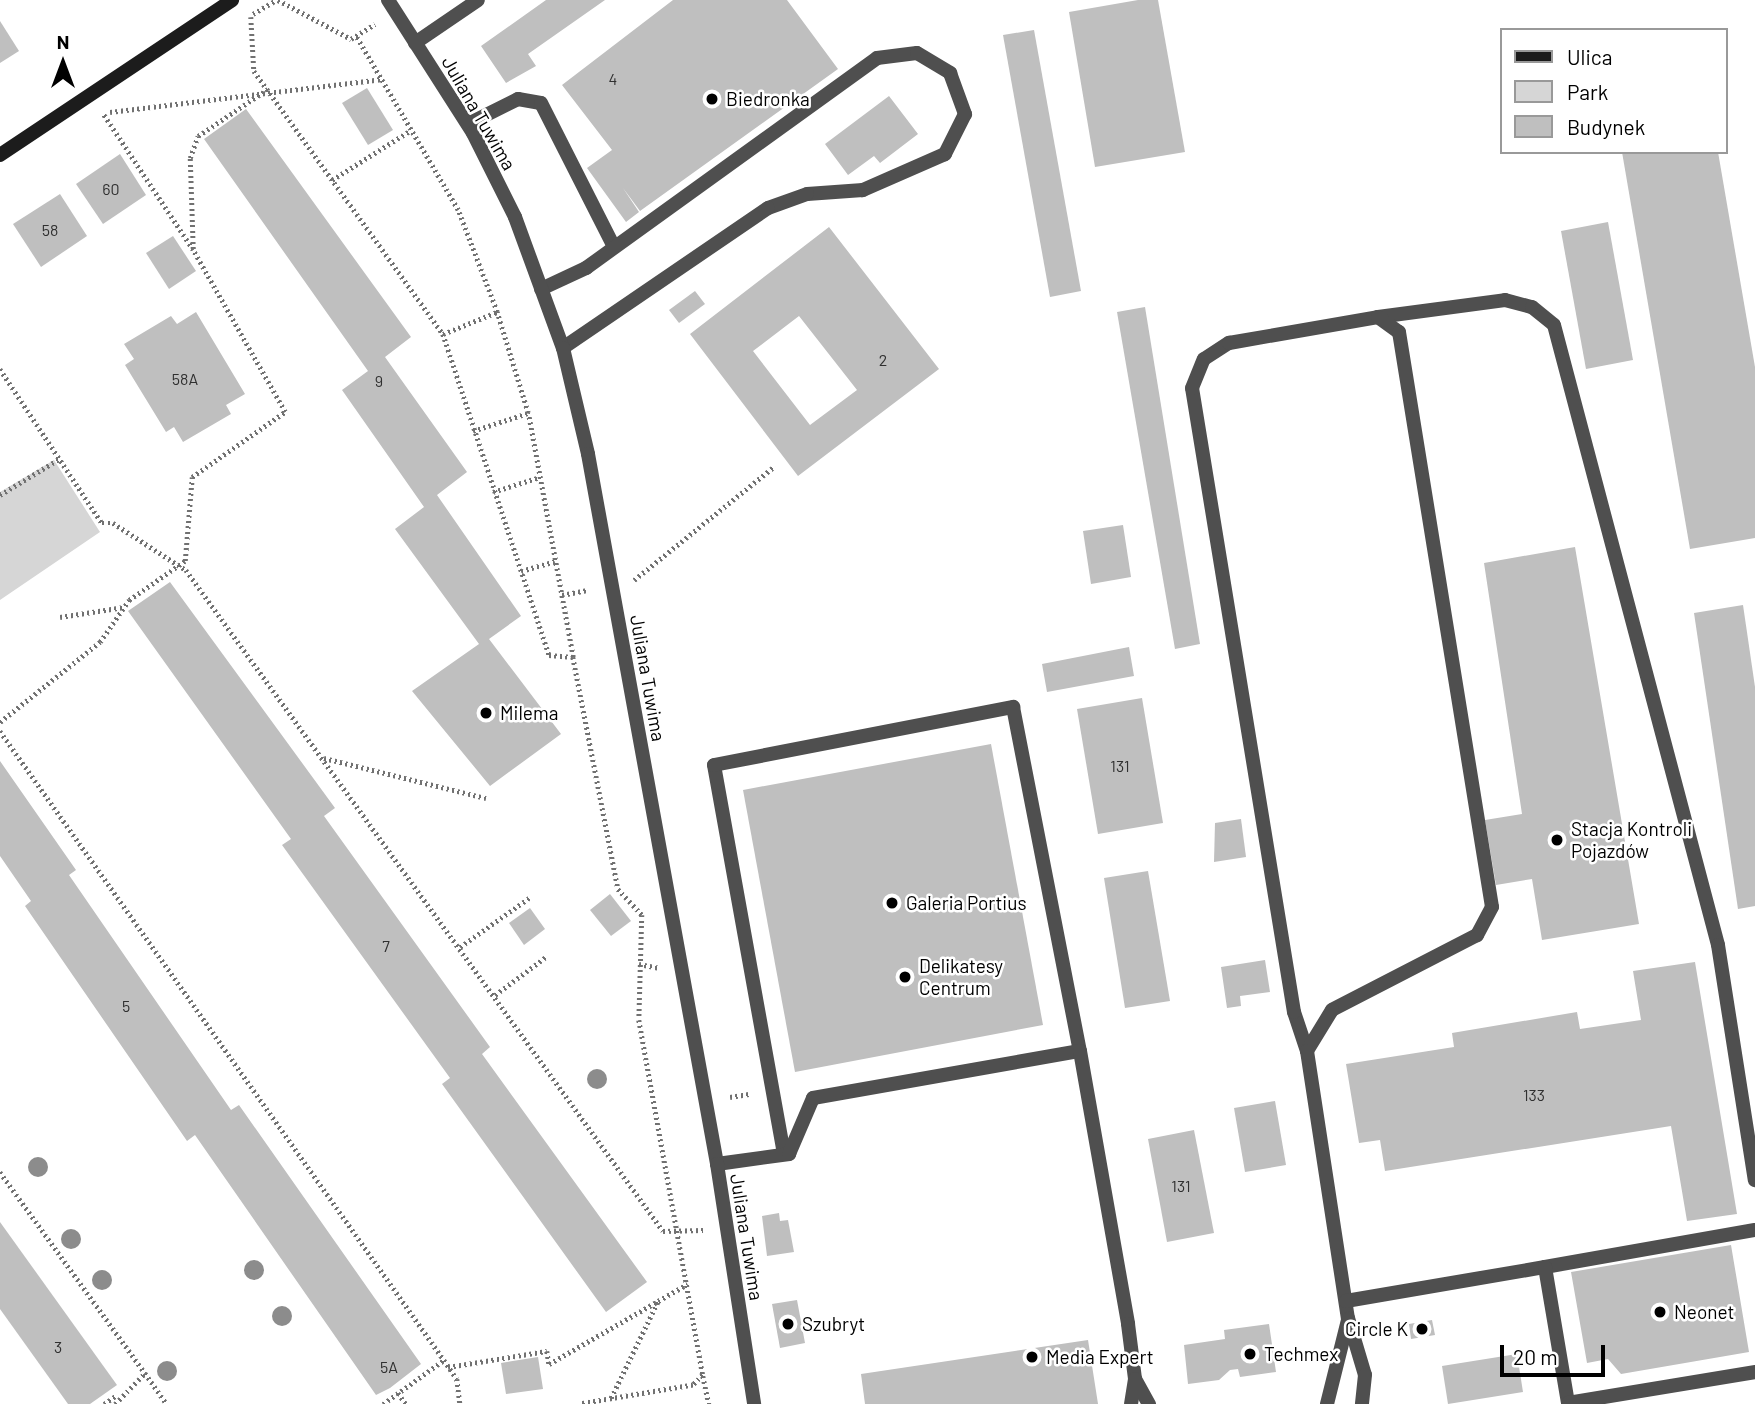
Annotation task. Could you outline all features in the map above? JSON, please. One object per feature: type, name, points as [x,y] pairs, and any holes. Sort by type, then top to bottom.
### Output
[{"type":"street","points":[[0,155],[232,0]]},
{"type":"street","points":[[415,43],[478,0]]},
{"type":"street","name":"Juliana Tuwima","points":[[391,5],[468,124],[514,217],[563,348],[588,454],[717,1164],[749,1403]]},
{"type":"street","points":[[541,289],[614,247],[877,58],[917,54],[950,73],[965,114],[946,154],[863,190],[807,194],[768,208],[563,348]]},
{"type":"street","points":[[468,124],[517,99],[541,103],[614,247]]},
{"type":"street","points":[[1362,1404],[1365,1375],[1348,1318],[1307,1051],[1294,1013],[1192,388],[1204,359],[1229,343],[1378,317],[1505,300],[1532,307],[1554,325],[1718,945],[1755,1180]]},
{"type":"street","points":[[1307,1051],[1332,1010],[1477,935],[1492,907],[1399,332],[1378,317]]},
{"type":"street","points":[[784,1154],[715,765],[1013,706],[1080,1051],[1135,1379],[1131,1404]]},
{"type":"street","points":[[784,1154],[813,1098],[1080,1051]]},
{"type":"street","points":[[717,1164],[784,1154]]},
{"type":"street","points":[[1346,1301],[1755,1230]]},
{"type":"street","points":[[1545,1267],[1568,1403],[1755,1372]]},
{"type":"street","points":[[1327,1404],[1348,1318]]},
{"type":"street","points":[[1135,1379],[1149,1404]]},
{"type":"path","points":[[278,0],[356,36],[458,210],[497,312],[528,413],[618,889],[642,915],[639,1020],[709,1404]]},
{"type":"path","points":[[356,36],[391,5]]},
{"type":"path","points":[[251,16],[254,71],[443,334],[549,655],[573,657]]},
{"type":"path","points":[[0,722],[100,642],[124,607],[180,565],[192,477],[285,412],[193,250],[102,113],[268,88],[382,79]]},
{"type":"path","points":[[193,250],[190,158],[198,136],[268,88]]},
{"type":"path","points":[[332,180],[411,130]]},
{"type":"path","points":[[443,334],[497,312]]},
{"type":"path","points":[[0,369],[102,523],[114,523],[180,565],[324,758],[663,1231],[680,1234]]},
{"type":"path","points":[[473,431],[528,413]]},
{"type":"path","points":[[0,495],[59,459]]},
{"type":"path","points":[[630,583],[775,466]]},
{"type":"path","points":[[493,492],[540,477]]},
{"type":"path","points":[[520,571],[555,561]]},
{"type":"path","points":[[60,617],[124,607]]},
{"type":"path","points":[[0,731],[444,1360],[460,1404]]},
{"type":"path","points":[[324,758],[486,798]]},
{"type":"path","points":[[460,947],[529,898]]},
{"type":"path","points":[[495,995],[547,956]]},
{"type":"path","points":[[725,1097],[760,1092]]},
{"type":"path","points":[[0,1172],[167,1404]]},
{"type":"path","points":[[448,1367],[547,1351],[549,1364],[688,1284]]},
{"type":"path","points":[[611,1399],[658,1301]]},
{"type":"path","points":[[383,1404],[444,1360]]},
{"type":"path","points":[[104,1404],[145,1373]]},
{"type":"path","points":[[580,1404],[693,1385],[703,1375]]},
{"type":"path","points":[[398,1393],[406,1404]]},
{"type":"path","points":[[115,1404],[117,1394]]},
{"type":"green space","points":[[54,460],[100,532],[0,600],[0,492]]},
{"type":"building","points":[[546,0],[605,0],[528,54],[536,66],[506,83],[481,46]]},
{"type":"building","name":"Biedronka","points":[[673,0],[787,0],[838,69],[640,211],[623,188],[639,212],[626,222],[587,168],[612,150],[562,85]]},
{"type":"building","points":[[1138,0],[1158,0],[1185,152],[1095,167],[1069,12]]},
{"type":"building","points":[[0,21],[19,51],[0,63]]},
{"type":"building","points":[[1034,30],[1081,291],[1050,297],[1003,35]]},
{"type":"building","points":[[367,88],[393,130],[368,145],[342,103]]},
{"type":"building","points":[[889,96],[918,134],[880,163],[874,156],[848,175],[825,144]]},
{"type":"building","points":[[246,109],[411,337],[385,357],[467,472],[437,495],[521,616],[489,639],[561,734],[490,786],[412,691],[479,644],[395,529],[424,507],[342,390],[368,371],[204,139]]},
{"type":"building","points":[[120,154],[146,195],[103,224],[76,184]]},
{"type":"building","points":[[1622,154],[1718,154],[1755,367],[1755,538],[1690,549]]},
{"type":"building","points":[[60,194],[87,236],[41,267],[13,224]]},
{"type":"building","points":[[1608,222],[1633,360],[1586,369],[1561,231]]},
{"type":"building","points":[[829,227],[939,369],[798,476],[690,334]],"holes":[[[799,316],[857,390],[810,425],[753,351]]]},
{"type":"building","points":[[173,236],[196,271],[169,289],[146,253]]},
{"type":"building","points":[[695,291],[705,304],[679,323],[669,310]]},
{"type":"building","points":[[1145,307],[1200,644],[1175,649],[1117,312]]},
{"type":"building","points":[[196,312],[245,394],[226,405],[231,414],[183,442],[174,427],[166,432],[125,365],[134,359],[124,344],[171,316],[177,324]]},
{"type":"building","points":[[1123,525],[1131,577],[1091,584],[1083,531]]},
{"type":"building","name":"Stacja Kontroli Pojazdów","points":[[1575,547],[1639,924],[1542,940],[1532,879],[1496,885],[1485,820],[1522,814],[1484,563]]},
{"type":"building","points":[[170,582],[335,808],[324,816],[490,1047],[482,1054],[647,1282],[606,1312],[442,1084],[450,1078],[282,845],[291,839],[128,611]]},
{"type":"building","points":[[1743,605],[1755,687],[1755,906],[1738,909],[1694,613]]},
{"type":"building","points":[[1129,647],[1134,676],[1047,692],[1042,664]]},
{"type":"building","points":[[1142,698],[1163,823],[1098,834],[1077,709]]},
{"type":"building","name":"Galeria Portius","points":[[991,744],[1043,1025],[795,1072],[743,790]]},
{"type":"building","points":[[0,761],[76,870],[69,875],[231,1110],[239,1105],[421,1364],[390,1388],[376,1395],[195,1135],[187,1141],[25,906],[31,901],[0,856]]},
{"type":"building","points":[[1241,819],[1246,857],[1214,862],[1215,823]]},
{"type":"building","points":[[1148,871],[1170,1001],[1125,1008],[1104,878]]},
{"type":"building","points":[[610,894],[631,921],[611,936],[590,910]]},
{"type":"building","points":[[530,908],[545,929],[524,945],[509,923]]},
{"type":"building","points":[[1265,960],[1270,992],[1240,996],[1241,1006],[1227,1008],[1221,967]]},
{"type":"building","points":[[1695,962],[1737,1214],[1687,1221],[1671,1126],[1385,1171],[1380,1140],[1359,1143],[1346,1064],[1454,1047],[1452,1033],[1577,1012],[1580,1029],[1641,1020],[1633,971]]},
{"type":"building","points":[[1275,1101],[1286,1165],[1245,1172],[1234,1108]]},
{"type":"building","points":[[1194,1130],[1214,1233],[1167,1242],[1148,1139]]},
{"type":"building","points":[[779,1213],[780,1221],[788,1220],[794,1252],[767,1256],[762,1216]]},
{"type":"building","points":[[0,1222],[117,1385],[90,1404],[68,1404],[0,1309]]},
{"type":"building","name":"Neonet","points":[[1731,1245],[1749,1352],[1621,1374],[1608,1359],[1587,1363],[1571,1272]]},
{"type":"building","name":"Szubryt","points":[[797,1300],[805,1343],[780,1348],[772,1304]]},
{"type":"building","name":"Circle K","points":[[1432,1320],[1435,1335],[1411,1339],[1409,1324]]},
{"type":"building","points":[[1269,1324],[1276,1372],[1240,1377],[1238,1369],[1230,1370],[1219,1380],[1188,1384],[1184,1345],[1225,1339],[1224,1330]]},
{"type":"building","name":"Media Expert","points":[[1088,1340],[1098,1404],[865,1404],[861,1374]]},
{"type":"building","points":[[1517,1354],[1523,1392],[1448,1404],[1442,1366]]},
{"type":"building","points":[[538,1357],[543,1389],[506,1394],[501,1363]]},
{"type":"place","name":"Biedronka","points":[[712,99]]},
{"type":"place","name":"Milema","points":[[486,713]]},
{"type":"place","name":"Stacja Kontroli Pojazdów","points":[[1557,840]]},
{"type":"place","name":"Galeria Portius","points":[[892,903]]},
{"type":"place","name":"Delikatesy Centrum","points":[[905,977]]},
{"type":"place","name":"Neonet","points":[[1660,1312]]},
{"type":"place","name":"Szubryt","points":[[788,1324]]},
{"type":"place","name":"Circle K","points":[[1422,1329]]},
{"type":"place","name":"Techmex","points":[[1250,1354]]},
{"type":"place","name":"Media Expert","points":[[1032,1357]]}]
